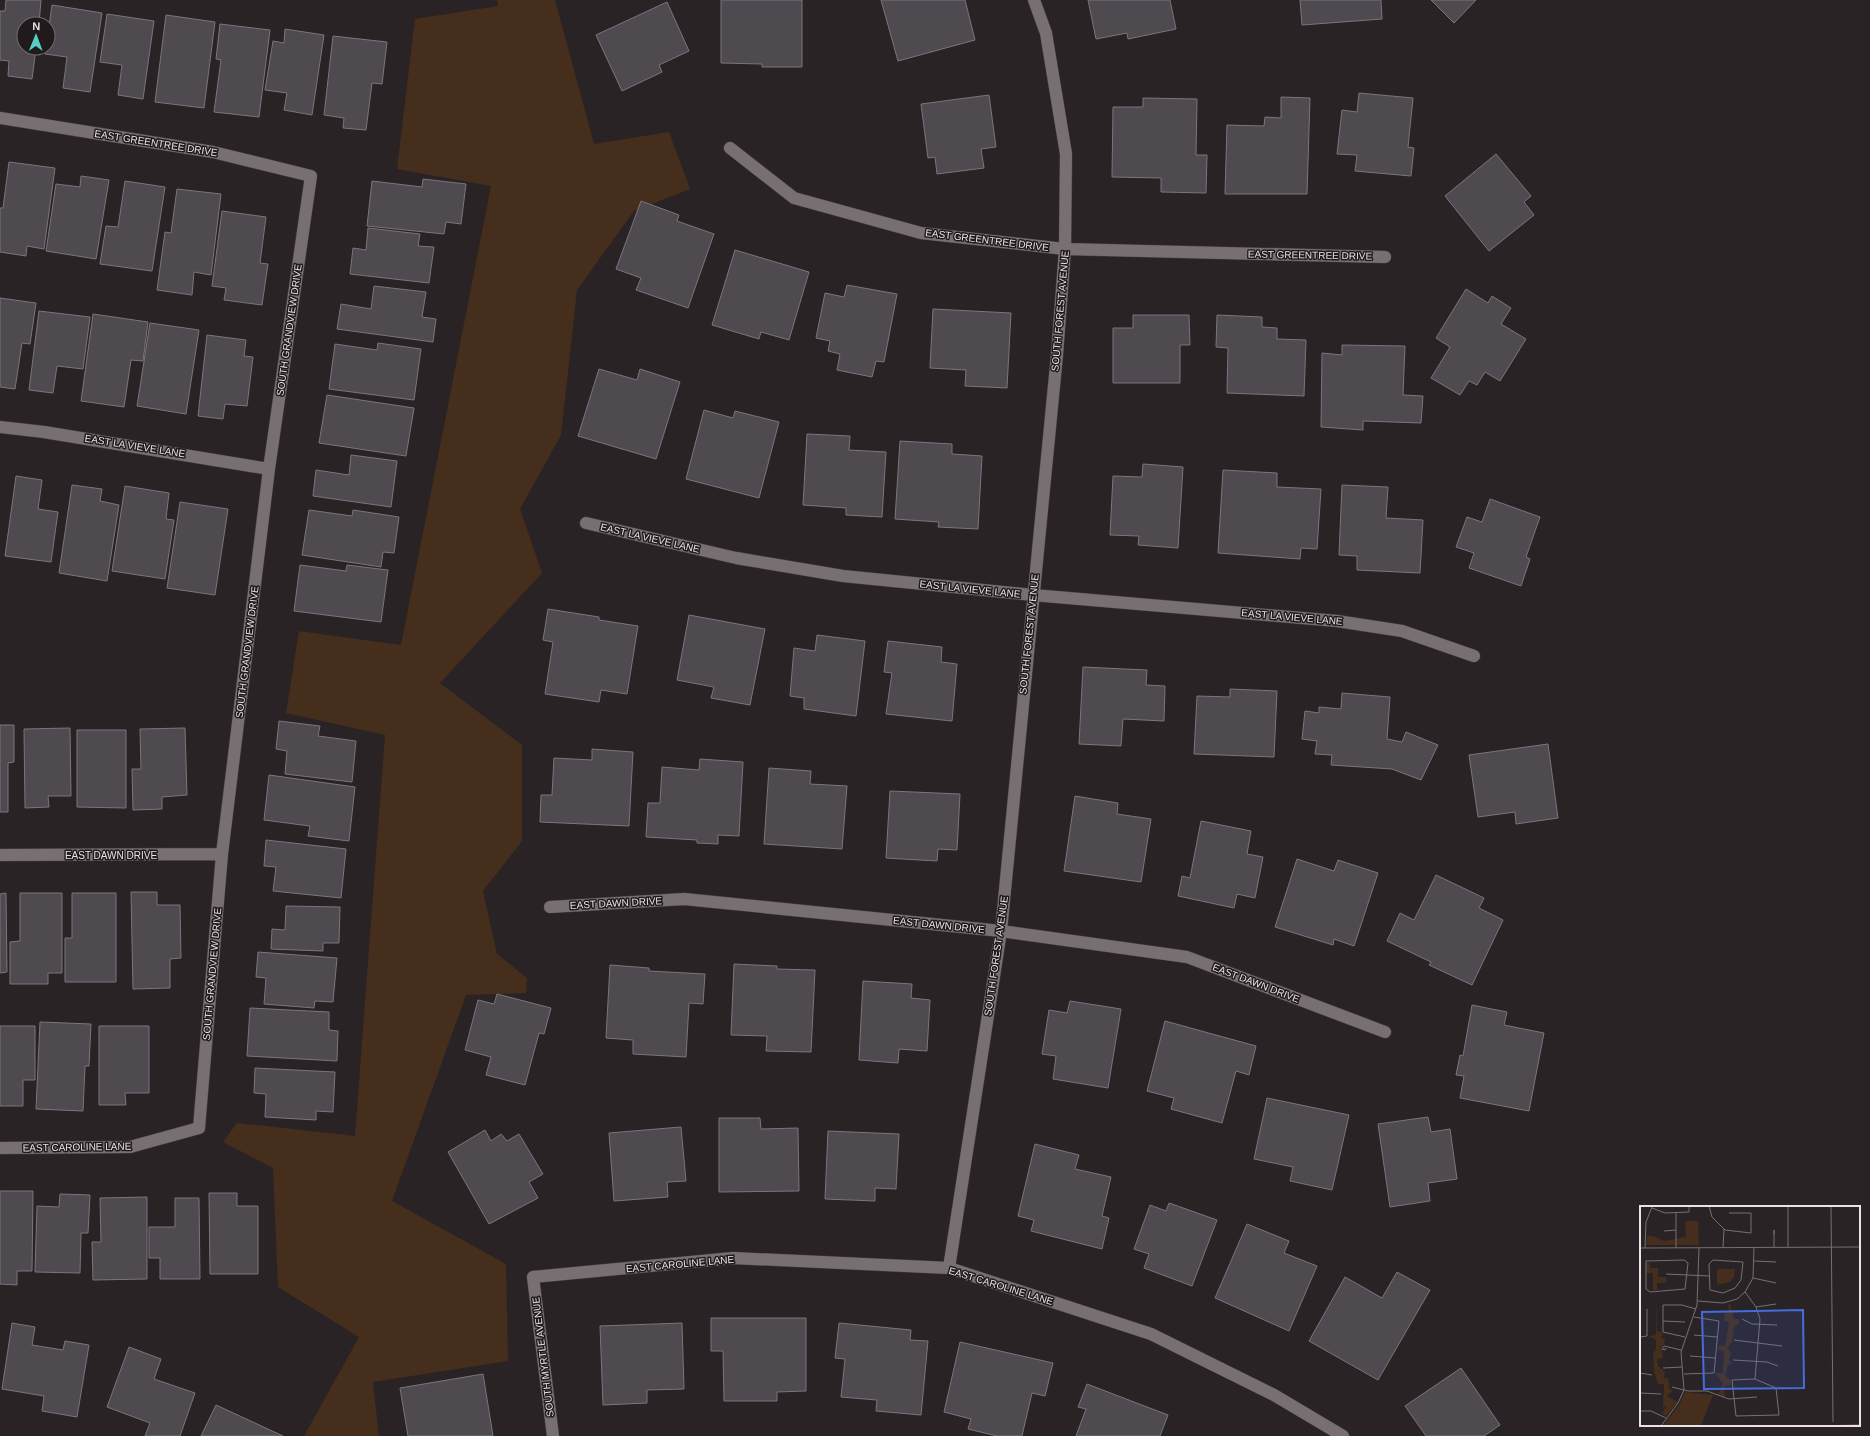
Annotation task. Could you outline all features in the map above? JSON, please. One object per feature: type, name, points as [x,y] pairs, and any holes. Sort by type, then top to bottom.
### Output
[{"type":"street","name":"SOUTH FOREST AVENUE","points":[[949,1268],[1001,931],[1057,355],[1065,249],[1066,154],[1046,33],[1034,0]]},
{"type":"street","name":"EAST GREENTREE DRIVE","points":[[0,118],[213,152],[311,176]]},
{"type":"street","name":"EAST GREENTREE DRIVE","points":[[730,148],[794,198],[921,232],[1065,249],[1385,257]]},
{"type":"street","name":"SOUTH GRANDVIEW DRIVE","points":[[199,1128],[222,854],[269,469],[311,176]]},
{"type":"street","name":"EAST LA VIEVE LANE","points":[[0,427],[52,433],[269,469]]},
{"type":"street","name":"EAST LA VIEVE LANE","points":[[586,523],[736,558],[843,576],[1033,595],[1336,621],[1402,631],[1474,656]]},
{"type":"street","name":"EAST DAWN DRIVE","points":[[0,855],[222,854]]},
{"type":"street","name":"EAST DAWN DRIVE","points":[[550,907],[684,899],[1001,931],[1187,957],[1385,1032]]},
{"type":"street","name":"EAST CAROLINE LANE","points":[[0,1148],[130,1147],[199,1128]]},
{"type":"street","name":"EAST CAROLINE LANE","points":[[534,1277],[733,1258],[949,1268],[1151,1334],[1274,1395],[1343,1436]]},
{"type":"street","name":"SOUTH MYRTLE AVENUE","points":[[534,1277],[553,1436]]},
{"type":"shaded area","points":[[497,0],[555,0],[594,144],[669,132],[690,189],[634,211],[577,290],[561,435],[520,509],[542,573],[440,683],[522,745],[522,841],[483,891],[497,954],[527,978],[526,993],[466,995],[392,1201],[506,1264],[508,1361],[373,1382],[379,1436],[304,1436],[359,1337],[278,1287],[273,1168],[223,1142],[237,1123],[355,1136],[385,735],[286,713],[299,631],[401,645],[491,186],[397,169],[415,19],[498,6]]},
{"type":"building","points":[[6,0],[41,0],[40,16],[16,16],[16,56],[35,56],[32,79],[8,76],[9,61],[0,60],[0,11],[5,11]]},
{"type":"building","points":[[721,0],[802,0],[802,67],[762,67],[762,64],[721,63]]},
{"type":"building","points":[[881,0],[965,0],[975,40],[898,61]]},
{"type":"building","points":[[1088,0],[1170,0],[1176,29],[1128,39],[1127,33],[1096,39]]},
{"type":"building","points":[[1300,0],[1381,0],[1382,19],[1302,25]]},
{"type":"building","points":[[1431,0],[1476,0],[1454,23]]},
{"type":"building","points":[[667,2],[689,51],[659,65],[662,72],[622,91],[596,35]]},
{"type":"building","points":[[52,5],[102,13],[90,92],[63,88],[67,57],[56,56],[56,16],[50,16]]},
{"type":"building","points":[[107,14],[154,21],[143,99],[118,95],[122,65],[100,62]]},
{"type":"building","points":[[166,15],[215,22],[204,108],[155,102]]},
{"type":"building","points":[[220,24],[270,30],[259,117],[214,112],[221,60],[216,59]]},
{"type":"building","points":[[285,29],[324,35],[312,115],[284,110],[287,93],[265,90],[273,41],[284,43]]},
{"type":"building","points":[[333,36],[387,42],[382,84],[372,83],[366,130],[343,128],[344,118],[324,115]]},
{"type":"building","points":[[1359,93],[1413,98],[1408,147],[1414,148],[1411,176],[1355,171],[1357,155],[1337,154],[1342,110],[1357,112]]},
{"type":"building","points":[[989,95],[996,147],[981,149],[984,168],[937,174],[935,157],[928,158],[921,104]]},
{"type":"building","points":[[1281,97],[1310,98],[1307,194],[1225,194],[1227,125],[1264,126],[1265,117],[1281,118]]},
{"type":"building","points":[[1143,98],[1197,99],[1196,155],[1207,155],[1206,193],[1161,192],[1161,178],[1112,177],[1113,107],[1143,107]]},
{"type":"building","points":[[1496,154],[1531,196],[1524,202],[1534,215],[1489,251],[1445,196]]},
{"type":"building","points":[[9,162],[55,168],[44,249],[27,246],[26,256],[0,252],[0,208],[3,208]]},
{"type":"building","points":[[81,176],[109,180],[96,259],[46,251],[56,184],[80,187]]},
{"type":"building","points":[[423,179],[466,184],[461,224],[446,222],[444,234],[367,226],[372,181],[422,187]]},
{"type":"building","points":[[125,181],[165,187],[152,271],[100,264],[106,226],[118,227]]},
{"type":"building","points":[[177,189],[221,194],[211,275],[194,272],[192,295],[157,290],[165,232],[171,233]]},
{"type":"building","points":[[641,201],[679,215],[677,221],[714,234],[688,308],[636,290],[641,278],[616,269]]},
{"type":"building","points":[[222,211],[266,217],[260,263],[268,264],[262,305],[224,300],[226,288],[212,286]]},
{"type":"building","points":[[368,228],[420,234],[418,246],[434,247],[429,283],[350,274],[353,248],[366,250]]},
{"type":"building","points":[[735,250],[809,272],[789,340],[761,332],[759,339],[712,325]]},
{"type":"building","points":[[847,285],[897,294],[884,362],[876,361],[872,377],[837,370],[840,354],[828,351],[830,341],[816,338],[825,293],[844,297]]},
{"type":"building","points":[[374,286],[426,292],[422,317],[436,319],[433,342],[337,329],[341,304],[371,309]]},
{"type":"building","points":[[1466,289],[1488,303],[1492,296],[1511,308],[1501,324],[1526,339],[1500,381],[1485,372],[1477,385],[1469,381],[1460,395],[1431,378],[1450,347],[1436,338]]},
{"type":"building","points":[[0,298],[36,303],[30,344],[22,343],[15,389],[0,387]]},
{"type":"building","points":[[933,309],[1011,313],[1007,388],[965,386],[966,370],[930,368]]},
{"type":"building","points":[[39,311],[90,317],[83,369],[57,366],[53,393],[29,390]]},
{"type":"building","points":[[93,314],[148,322],[143,361],[131,360],[124,407],[81,401]]},
{"type":"building","points":[[1133,315],[1189,315],[1190,345],[1180,345],[1180,383],[1113,383],[1113,328],[1133,328]]},
{"type":"building","points":[[1217,315],[1262,317],[1262,327],[1277,328],[1277,339],[1306,340],[1304,396],[1227,393],[1228,348],[1216,347]]},
{"type":"building","points":[[150,323],[199,330],[186,414],[137,406]]},
{"type":"building","points":[[207,335],[246,340],[244,356],[253,357],[247,406],[225,404],[223,419],[198,416]]},
{"type":"building","points":[[378,343],[421,349],[414,400],[329,389],[335,344],[377,350]]},
{"type":"building","points":[[1342,345],[1405,346],[1403,395],[1423,396],[1421,423],[1363,421],[1363,430],[1321,427],[1322,353],[1342,355]]},
{"type":"building","points":[[599,369],[637,380],[640,369],[680,382],[656,459],[578,436]]},
{"type":"building","points":[[327,395],[414,408],[406,456],[319,443]]},
{"type":"building","points":[[704,410],[733,418],[735,411],[779,422],[759,498],[686,479]]},
{"type":"building","points":[[807,434],[850,436],[849,450],[886,452],[882,517],[846,515],[846,508],[803,505]]},
{"type":"building","points":[[900,441],[952,444],[952,454],[982,456],[978,529],[938,527],[939,522],[895,519]]},
{"type":"building","points":[[351,455],[397,461],[391,507],[313,496],[316,470],[349,475]]},
{"type":"building","points":[[1143,464],[1183,467],[1178,548],[1138,545],[1139,536],[1110,535],[1113,476],[1142,477]]},
{"type":"building","points":[[1223,470],[1277,473],[1277,487],[1321,489],[1317,549],[1301,548],[1300,559],[1218,553]]},
{"type":"building","points":[[16,476],[42,480],[38,509],[58,512],[51,562],[5,556]]},
{"type":"building","points":[[72,485],[102,489],[100,501],[119,505],[107,581],[59,573]]},
{"type":"building","points":[[1342,485],[1388,487],[1386,518],[1423,520],[1420,573],[1357,570],[1357,556],[1339,555]]},
{"type":"building","points":[[125,486],[169,493],[166,519],[174,520],[165,579],[112,571]]},
{"type":"building","points":[[1490,499],[1540,517],[1526,557],[1530,559],[1521,586],[1469,568],[1474,553],[1456,547],[1467,517],[1482,522]]},
{"type":"building","points":[[180,502],[228,509],[215,595],[167,588]]},
{"type":"building","points":[[309,510],[352,516],[353,510],[399,517],[394,553],[383,552],[381,567],[302,555]]},
{"type":"building","points":[[300,565],[346,571],[347,565],[388,570],[381,622],[294,611]]},
{"type":"building","points":[[548,609],[599,617],[599,620],[638,626],[627,694],[601,690],[599,702],[545,694],[553,642],[543,640]]},
{"type":"building","points":[[689,615],[765,629],[750,705],[711,698],[714,687],[677,680]]},
{"type":"building","points":[[817,635],[865,641],[856,716],[804,709],[804,698],[790,696],[794,648],[815,651]]},
{"type":"building","points":[[888,641],[942,647],[941,662],[957,664],[952,721],[886,714],[892,673],[884,672]]},
{"type":"building","points":[[1083,667],[1147,670],[1146,685],[1165,686],[1164,721],[1123,719],[1121,746],[1079,744]]},
{"type":"building","points":[[1230,689],[1277,691],[1274,757],[1194,754],[1197,696],[1230,697]]},
{"type":"building","points":[[1342,693],[1390,697],[1387,739],[1402,742],[1406,732],[1438,745],[1421,780],[1392,769],[1331,765],[1332,755],[1315,754],[1317,741],[1302,739],[1305,711],[1319,713],[1319,707],[1341,709]]},
{"type":"building","points":[[279,721],[320,726],[318,736],[356,741],[352,782],[285,774],[287,751],[276,749]]},
{"type":"building","points":[[0,725],[14,725],[14,762],[8,763],[8,812],[0,812]]},
{"type":"building","points":[[70,728],[71,796],[48,796],[49,807],[25,808],[24,729]]},
{"type":"building","points":[[185,728],[187,795],[162,797],[162,809],[133,810],[132,769],[141,769],[140,729]]},
{"type":"building","points":[[77,730],[126,730],[126,808],[77,807]]},
{"type":"building","points":[[1548,744],[1558,818],[1516,824],[1515,812],[1478,817],[1469,755]]},
{"type":"building","points":[[592,749],[633,752],[629,826],[540,822],[541,795],[552,795],[554,758],[592,760]]},
{"type":"building","points":[[700,759],[743,762],[739,836],[718,835],[718,844],[697,843],[697,840],[646,837],[648,803],[660,803],[662,767],[699,770]]},
{"type":"building","points":[[769,768],[811,771],[810,784],[847,786],[842,849],[764,844]]},
{"type":"building","points":[[269,775],[355,787],[349,841],[308,836],[310,826],[264,820]]},
{"type":"building","points":[[890,791],[960,794],[957,850],[938,849],[937,861],[886,858]]},
{"type":"building","points":[[1075,796],[1118,803],[1117,814],[1151,819],[1141,882],[1064,871]]},
{"type":"building","points":[[1201,821],[1251,831],[1247,854],[1263,857],[1255,898],[1237,894],[1234,908],[1178,896],[1182,876],[1190,878]]},
{"type":"building","points":[[266,840],[346,849],[341,898],[273,891],[276,867],[264,866]]},
{"type":"building","points":[[1297,859],[1334,871],[1338,860],[1378,873],[1354,946],[1334,939],[1333,945],[1275,927]]},
{"type":"building","points":[[1436,875],[1484,898],[1479,908],[1503,920],[1472,985],[1429,965],[1431,962],[1387,941],[1400,913],[1414,920]]},
{"type":"building","points":[[131,892],[157,892],[157,905],[180,905],[181,958],[170,959],[170,988],[133,989]]},
{"type":"building","points":[[6,893],[7,972],[0,973],[0,894]]},
{"type":"building","points":[[20,893],[62,893],[62,973],[48,973],[48,984],[10,984],[10,942],[20,941]]},
{"type":"building","points":[[72,893],[116,893],[116,982],[65,982],[65,938],[72,938]]},
{"type":"building","points":[[286,906],[340,907],[339,943],[323,943],[323,951],[271,949],[272,929],[285,930]]},
{"type":"building","points":[[258,952],[337,958],[333,1002],[315,1001],[314,1008],[264,1004],[266,978],[256,977]]},
{"type":"building","points":[[734,964],[777,966],[777,969],[815,970],[811,1052],[766,1051],[767,1036],[731,1035]]},
{"type":"building","points":[[610,965],[649,968],[649,971],[705,974],[703,1004],[689,1003],[686,1057],[633,1054],[633,1040],[606,1038]]},
{"type":"building","points":[[863,981],[912,984],[911,998],[930,1000],[927,1051],[899,1049],[898,1063],[859,1060]]},
{"type":"building","points":[[497,994],[551,1008],[544,1034],[539,1033],[525,1085],[486,1075],[491,1057],[465,1050],[478,1000],[494,1004]]},
{"type":"building","points":[[1070,1001],[1121,1009],[1108,1088],[1053,1079],[1056,1056],[1042,1054],[1049,1010],[1067,1013]]},
{"type":"building","points":[[1472,1005],[1507,1012],[1504,1025],[1544,1033],[1529,1111],[1460,1098],[1464,1076],[1456,1075],[1460,1055],[1463,1056]]},
{"type":"building","points":[[250,1008],[329,1012],[329,1030],[338,1031],[337,1061],[247,1056]]},
{"type":"building","points":[[1165,1021],[1256,1046],[1249,1075],[1236,1071],[1222,1123],[1171,1109],[1174,1098],[1147,1091]]},
{"type":"building","points":[[40,1022],[91,1024],[89,1066],[85,1066],[83,1111],[36,1109]]},
{"type":"building","points":[[0,1026],[35,1026],[35,1080],[23,1080],[23,1106],[0,1106]]},
{"type":"building","points":[[99,1026],[149,1026],[149,1093],[125,1093],[126,1105],[99,1105]]},
{"type":"building","points":[[255,1068],[335,1072],[333,1112],[316,1111],[316,1120],[265,1117],[266,1094],[254,1093]]},
{"type":"building","points":[[1267,1098],[1349,1115],[1332,1190],[1290,1181],[1293,1167],[1254,1159]]},
{"type":"building","points":[[1428,1117],[1431,1132],[1450,1129],[1457,1179],[1428,1183],[1430,1201],[1390,1207],[1378,1124]]},
{"type":"building","points":[[719,1118],[760,1118],[761,1129],[798,1128],[799,1191],[719,1192]]},
{"type":"building","points":[[681,1127],[686,1181],[667,1182],[668,1197],[614,1201],[609,1133]]},
{"type":"building","points":[[485,1130],[491,1141],[501,1134],[507,1141],[519,1134],[543,1174],[529,1182],[538,1198],[489,1224],[448,1152]]},
{"type":"building","points":[[828,1131],[899,1134],[896,1189],[875,1188],[875,1201],[825,1199]]},
{"type":"building","points":[[1035,1144],[1079,1155],[1075,1169],[1111,1177],[1102,1216],[1109,1218],[1102,1249],[1031,1231],[1034,1220],[1018,1216]]},
{"type":"building","points":[[0,1191],[33,1191],[32,1271],[17,1271],[17,1285],[0,1284]]},
{"type":"building","points":[[209,1193],[237,1193],[237,1206],[258,1206],[258,1274],[210,1274]]},
{"type":"building","points":[[60,1194],[90,1195],[88,1233],[81,1233],[80,1273],[35,1272],[37,1206],[59,1207]]},
{"type":"building","points":[[147,1197],[147,1279],[93,1280],[92,1242],[101,1242],[100,1198]]},
{"type":"building","points":[[175,1198],[199,1198],[200,1279],[160,1279],[160,1258],[149,1258],[149,1227],[175,1227]]},
{"type":"building","points":[[1169,1203],[1217,1220],[1192,1286],[1144,1268],[1149,1254],[1134,1249],[1150,1205],[1166,1211]]},
{"type":"building","points":[[1247,1224],[1289,1241],[1284,1253],[1317,1266],[1289,1331],[1215,1298]]},
{"type":"building","points":[[1397,1272],[1430,1290],[1378,1380],[1309,1341],[1345,1277],[1382,1298]]},
{"type":"building","points":[[711,1318],[806,1318],[806,1391],[777,1392],[777,1401],[724,1401],[723,1351],[711,1351]]},
{"type":"building","points":[[12,1323],[35,1327],[32,1345],[63,1350],[65,1341],[89,1345],[77,1417],[42,1411],[44,1396],[2,1389]]},
{"type":"building","points":[[682,1323],[684,1389],[647,1390],[647,1403],[603,1405],[600,1326]]},
{"type":"building","points":[[839,1323],[911,1330],[910,1340],[928,1341],[921,1415],[876,1411],[877,1400],[841,1397],[845,1359],[835,1358]]},
{"type":"building","points":[[960,1342],[1053,1363],[1045,1396],[1032,1393],[1022,1436],[997,1436],[968,1429],[971,1419],[944,1412]]},
{"type":"building","points":[[129,1347],[161,1359],[154,1379],[195,1393],[180,1436],[145,1436],[150,1423],[107,1407]]},
{"type":"building","points":[[1461,1368],[1500,1425],[1484,1436],[1426,1436],[1405,1406]]},
{"type":"building","points":[[483,1374],[493,1436],[408,1436],[400,1388]]},
{"type":"building","points":[[1087,1384],[1168,1415],[1160,1436],[1076,1436],[1086,1409],[1078,1407]]},
{"type":"building","points":[[216,1405],[283,1436],[201,1436]]}]
